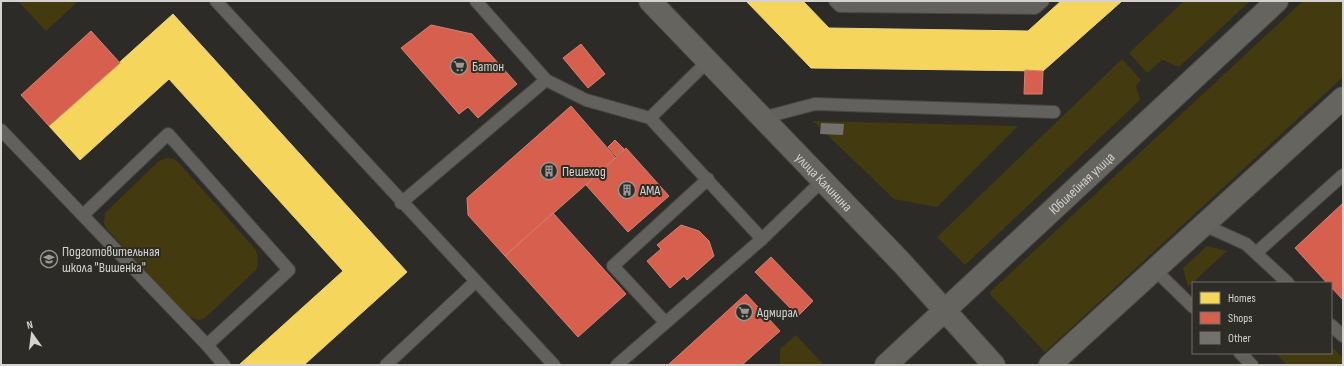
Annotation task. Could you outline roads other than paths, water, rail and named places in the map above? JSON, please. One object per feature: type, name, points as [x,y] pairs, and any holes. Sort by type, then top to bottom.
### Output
[{"type":"main road","name":"улица Калинина","points":[[650,1],[707,62],[902,263],[994,365]]},
{"type":"main road","name":"Юбилейная улица","points":[[886,365],[1277,1]]},
{"type":"main road","points":[[1050,365],[1343,98]]},
{"type":"lane","points":[[216,1],[475,282],[554,365]]},
{"type":"lane","points":[[476,1],[546,80],[586,100],[650,118],[762,238]]},
{"type":"lane","points":[[836,1],[840,6],[1035,8],[1043,1]]},
{"type":"lane","points":[[650,118],[707,62]]},
{"type":"lane","points":[[401,202],[546,80]]},
{"type":"lane","points":[[762,118],[815,104],[1054,112]]},
{"type":"lane","points":[[1,130],[83,214],[207,345],[224,365]]},
{"type":"lane","points":[[83,214],[168,134],[289,270],[207,345]]},
{"type":"lane","points":[[1256,253],[1343,174]]},
{"type":"lane","points":[[665,322],[613,266],[708,179]]},
{"type":"lane","points":[[618,365],[762,238],[822,181]]},
{"type":"lane","points":[[1204,225],[1246,244],[1287,282]]},
{"type":"lane","points":[[1155,270],[1192,306]]},
{"type":"lane","points":[[386,365],[475,282]]},
{"type":"lane","points":[[1332,326],[1343,336]]},
{"type":"lane","points":[[1241,354],[1252,365]]},
{"type":"place","name":"Батон","points":[[459,66]]},
{"type":"place","name":"Пешеход","points":[[549,171]]},
{"type":"place","name":"АМА","points":[[627,190]]},
{"type":"place","name":"Подготовительная школа \"Вишенка\"","points":[[49,259]]},
{"type":"place","name":"Адмирал","points":[[744,312]]}]
